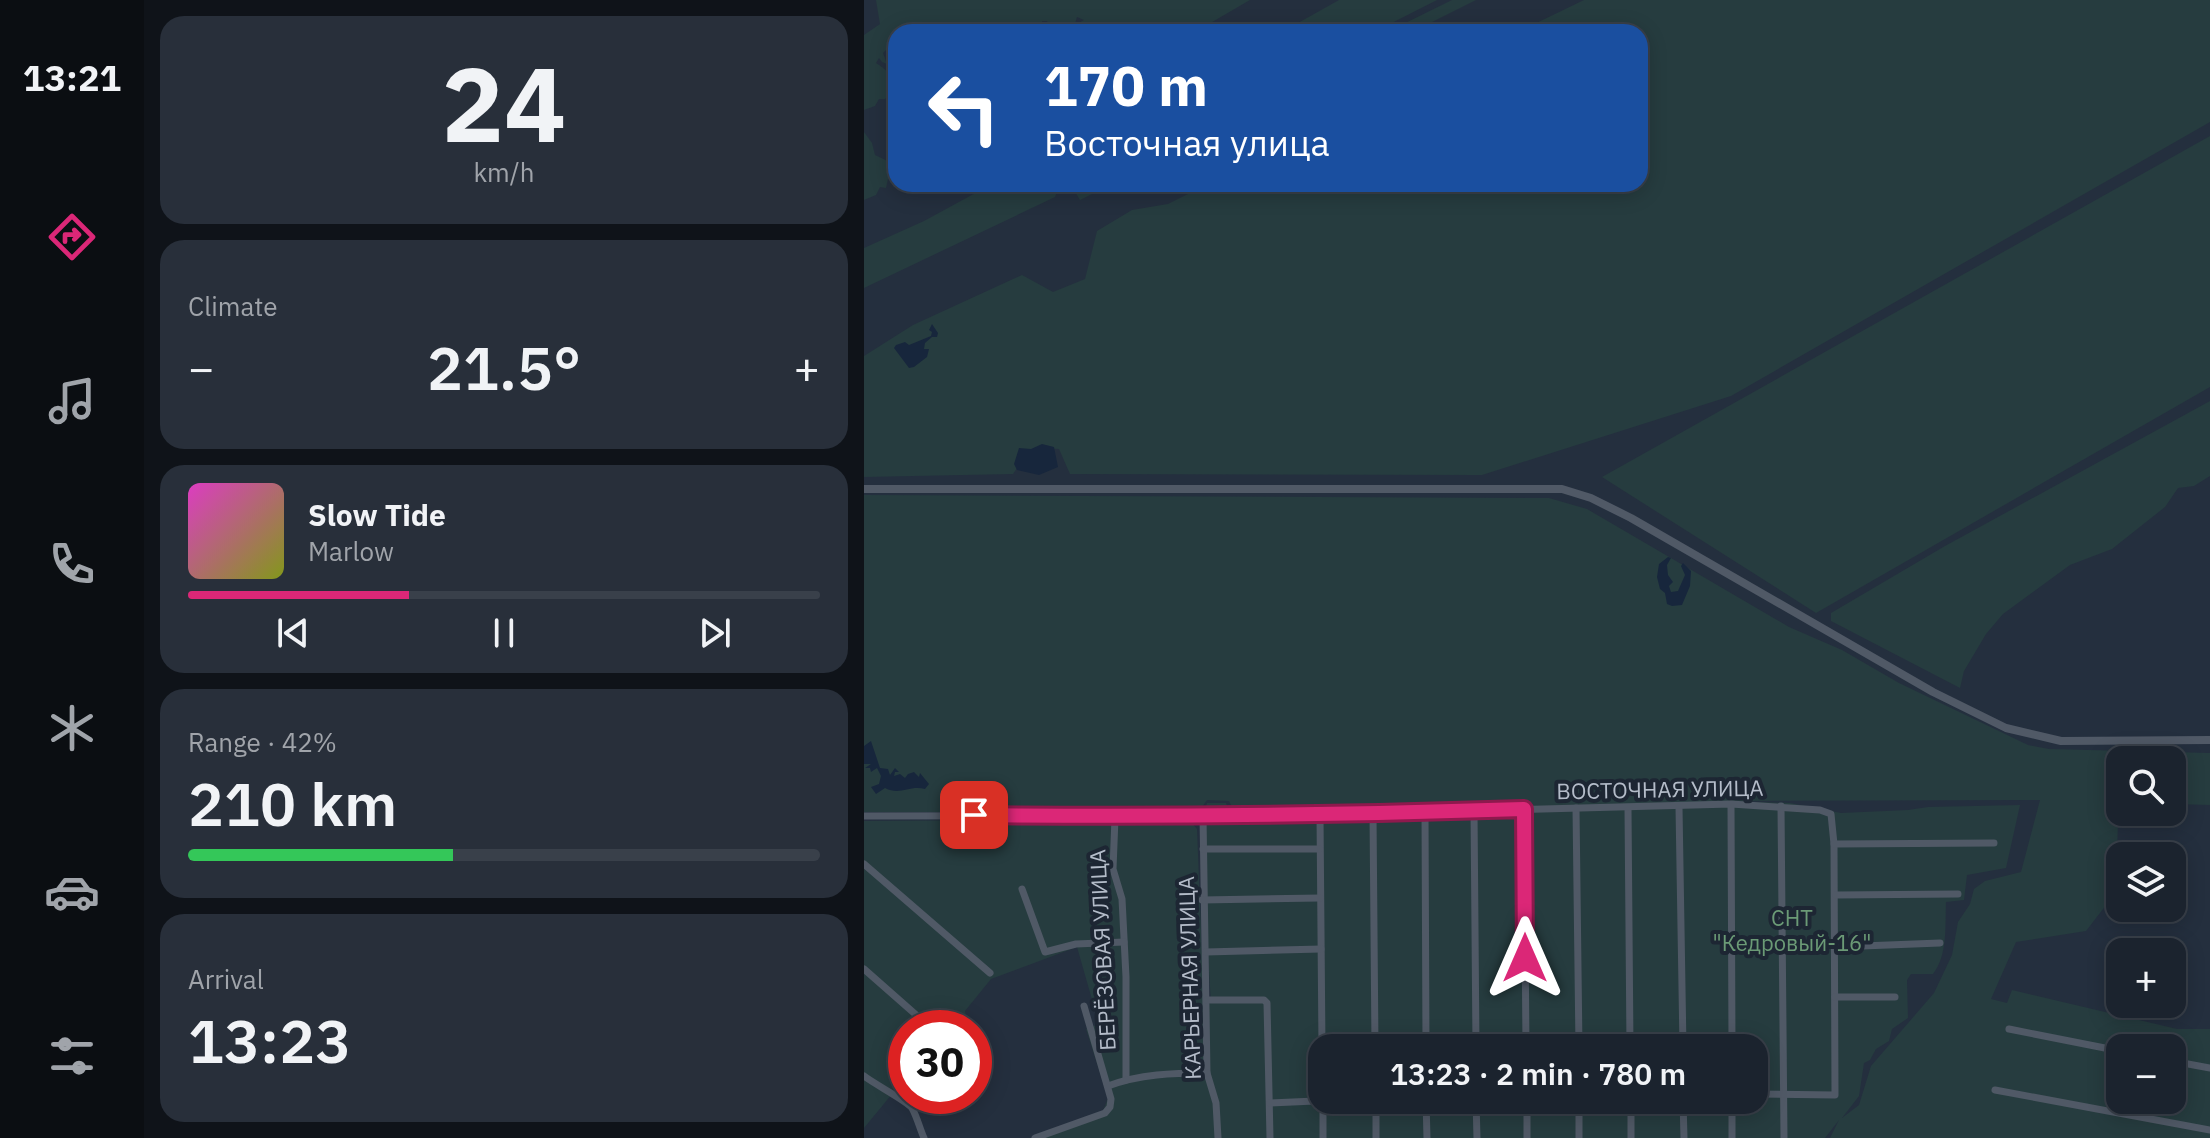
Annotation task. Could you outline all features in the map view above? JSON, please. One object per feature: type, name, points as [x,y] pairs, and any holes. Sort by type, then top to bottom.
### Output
[{"type":"street","points":[[864,489],[1562,489],[1591,498],[1631,518],[1933,692],[2006,728],[2061,741],[2210,740]]},
{"type":"street","points":[[1731,804],[1732,1034]]},
{"type":"street","name":"ВОСТОЧНАЯ УЛИЦА","points":[[864,816],[1115,818],[1731,804],[1781,806],[1831,814],[1834,844]]},
{"type":"street","points":[[1781,806],[1784,1138]]},
{"type":"street","points":[[1679,807],[1683,1034]]},
{"type":"street","points":[[1576,808],[1579,1034]]},
{"type":"street","points":[[1628,808],[1630,1034]]},
{"type":"street","points":[[1524,809],[1526,1034]]},
{"type":"street","points":[[1474,810],[1476,1034]]},
{"type":"street","points":[[1425,812],[1426,1034]]},
{"type":"street","points":[[1373,813],[1375,1034]]},
{"type":"street","points":[[1320,815],[1322,1034]]},
{"type":"street","name":"КАРЬЕРНАЯ УЛИЦА","points":[[1203,816],[1207,1073],[1216,1103],[1218,1138]]},
{"type":"street","name":"БЕРЁЗОВАЯ УЛИЦА","points":[[1115,818],[1113,869],[1122,899],[1126,1080]]},
{"type":"street","points":[[1768,1094],[1835,1095],[1834,844],[1994,843]]},
{"type":"street","points":[[1203,849],[1319,849]]},
{"type":"street","points":[[864,864],[990,973]]},
{"type":"street","points":[[1022,889],[1045,952],[1076,944],[1124,942]]},
{"type":"street","points":[[1836,895],[1958,894]]},
{"type":"street","points":[[1202,900],[1320,898]]},
{"type":"street","points":[[1836,947],[1940,943]]},
{"type":"street","points":[[1206,952],[1321,949]]},
{"type":"street","points":[[864,969],[911,1010]]},
{"type":"street","points":[[1835,997],[1895,997]]},
{"type":"street","points":[[1207,1000],[1264,1000],[1267,1003],[1270,1138]]},
{"type":"street","points":[[1035,1138],[1100,1115],[1108,1111],[1111,1103],[1084,1006]]},
{"type":"street","points":[[2009,1029],[2106,1048]]},
{"type":"street","points":[[2186,1064],[2210,1068]]},
{"type":"street","points":[[1108,1086],[1166,1073],[1207,1073]]},
{"type":"street","points":[[864,1076],[912,1108],[924,1138]]},
{"type":"street","points":[[1995,1090],[2210,1130]]},
{"type":"street","points":[[1270,1103],[1308,1101]]},
{"type":"street","points":[[1323,1114],[1323,1138]]},
{"type":"street","points":[[1376,1114],[1376,1138]]},
{"type":"street","points":[[1426,1114],[1427,1138]]},
{"type":"street","points":[[1476,1114],[1477,1138]]},
{"type":"street","points":[[1527,1114],[1527,1138]]},
{"type":"street","points":[[1579,1114],[1579,1138]]},
{"type":"street","points":[[1631,1114],[1631,1138]]},
{"type":"street","points":[[1683,1114],[1684,1138]]},
{"type":"street","points":[[1732,1114],[1732,1138]]},
{"type":"green space","points":[[876,0],[1250,0],[1209,24],[1077,24],[1084,20],[1077,17],[1075,24],[1048,24],[1042,21],[1043,24],[888,24],[888,52],[886,50],[883,53],[887,64],[879,58],[876,63],[888,73],[888,96],[864,110],[864,35],[880,24]]},
{"type":"green space","points":[[1339,0],[1437,0],[1390,24],[1296,24]]},
{"type":"green space","points":[[1452,0],[1476,0],[1428,24],[1403,24]]},
{"type":"green space","points":[[1584,0],[2210,0],[2210,122],[1731,396],[1482,475],[1070,474],[1059,449],[1044,449],[1022,462],[1013,474],[864,477],[864,356],[913,325],[1022,275],[1053,292],[1085,279],[1097,231],[1132,210],[1168,204],[1192,192],[1648,192],[1648,24],[1534,24]]},
{"type":"green space","points":[[864,132],[872,143],[875,155],[888,161],[888,179],[886,188],[880,187],[876,195],[864,200]]},
{"type":"green space","points":[[2210,136],[2210,387],[1816,613],[1602,477]]},
{"type":"green space","points":[[977,192],[1057,192],[1055,197],[864,288],[864,248]]},
{"type":"green space","points":[[1075,192],[1096,192],[1080,200]]},
{"type":"green space","points":[[2210,401],[2210,476],[2194,486],[2178,488],[2165,507],[2112,549],[2070,565],[2003,614],[1986,634],[1964,671],[1960,688],[1831,621],[1831,613],[1945,546]]},
{"type":"green space","name":"СНТ \"Кедровый-16\"","points":[[864,495],[1549,498],[1587,509],[1789,627],[1842,650],[1899,683],[2028,745],[2049,749],[2106,750],[2106,826],[2118,826],[2117,842],[2106,842],[2106,905],[2086,931],[2016,942],[1991,999],[2007,1003],[2012,990],[2106,1012],[2106,1018],[2130,1018],[2177,1029],[2210,1029],[2210,1138],[1830,1138],[1839,1120],[1825,1138],[1044,1138],[1103,1111],[1108,1098],[1086,1029],[1099,1024],[1077,947],[991,979],[966,1010],[888,1010],[888,1099],[864,1128],[864,821],[1034,820],[1193,824],[1197,829],[1204,1004],[1211,1003],[1205,909],[1204,813],[1207,803],[1226,803],[1229,812],[1234,811],[1229,801],[1207,800],[1193,812],[864,812]],"holes":[[[2040,800],[2021,872],[1985,881],[1974,889],[1970,904],[1958,922],[1952,955],[1934,993],[1871,1066],[1859,1105],[1842,1118],[1859,1096],[1864,1063],[1870,1060],[1876,1049],[1889,1041],[1892,1029],[1908,1018],[1907,980],[1911,974],[1933,974],[1938,966],[1945,940],[1946,902],[1964,900],[1967,875],[2006,868],[2020,805],[1841,813],[1790,803],[1731,801]]]},
{"type":"green space","points":[[2186,752],[2210,753],[2210,805],[2186,804]]},
{"type":"water","points":[[932,324],[938,333],[937,337],[925,343],[924,349],[929,349],[927,357],[909,368],[894,348],[931,336],[929,330]]},
{"type":"water","points":[[1042,444],[1054,447],[1058,467],[1039,475],[1017,470],[1014,464],[1019,448],[1031,449]]},
{"type":"water","points":[[1671,558],[1667,565],[1673,582],[1669,586],[1671,592],[1678,591],[1685,575],[1681,566],[1683,563],[1691,571],[1690,586],[1682,605],[1667,604],[1665,593],[1660,589],[1657,577],[1659,564]]},
{"type":"water","points":[[871,741],[880,768],[888,769],[890,775],[895,768],[899,772],[895,772],[894,776],[900,774],[905,778],[914,772],[919,777],[920,773],[929,784],[925,789],[895,791],[885,788],[876,794],[871,787],[879,784],[881,776],[877,768],[871,772],[870,768],[865,768],[871,764],[864,764],[864,746]]},
{"type":"route","points":[[974,815],[1115,818],[1524,809],[1525,958]]}]
